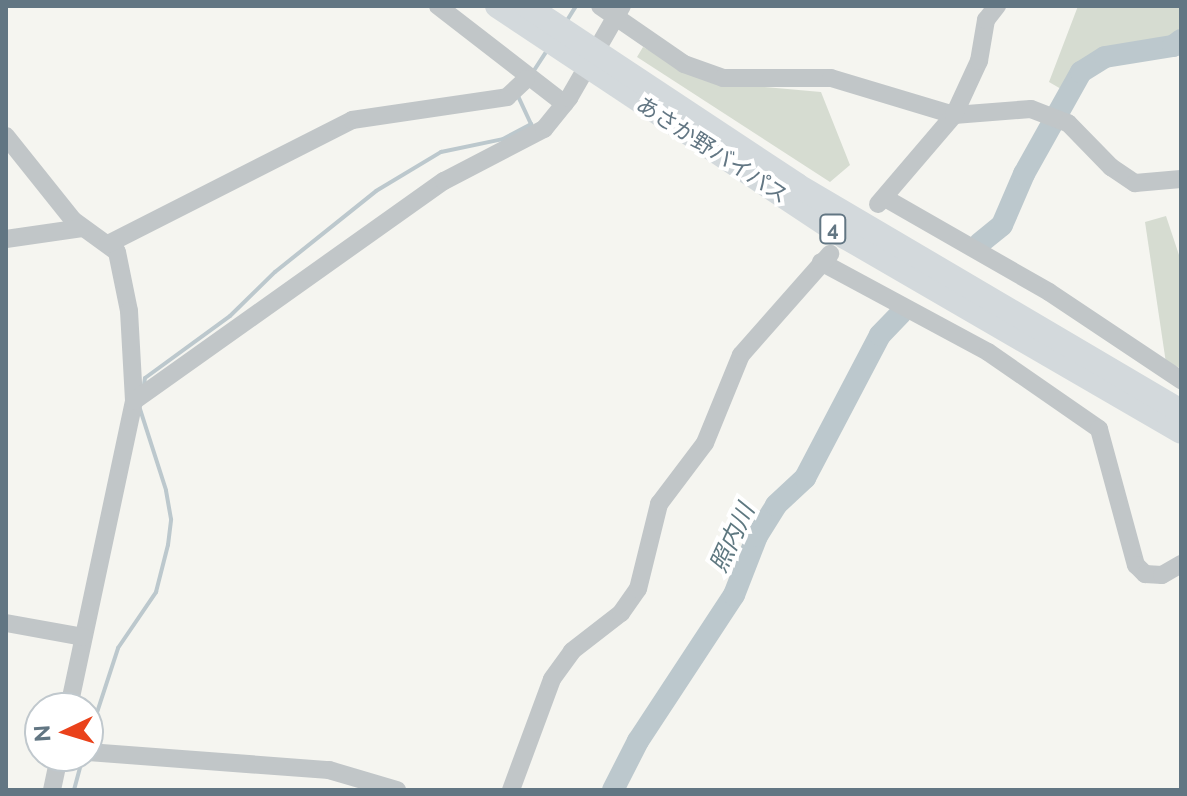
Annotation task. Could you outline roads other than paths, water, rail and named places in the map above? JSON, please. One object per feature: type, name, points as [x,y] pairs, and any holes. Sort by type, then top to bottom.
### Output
[{"type":"highway","name":"あさか野バイパス","points":[[497,6],[845,237],[1181,432]]},
{"type":"highway","name":"あさか野バイパス","points":[[527,6],[810,193],[1181,411]]},
{"type":"street","points":[[438,6],[526,79]]},
{"type":"street","points":[[600,6],[620,11],[684,64],[712,75],[756,81],[831,78],[954,115],[1013,109],[1047,114],[1068,123],[1123,177],[1143,185],[1179,180]]},
{"type":"street","points":[[997,6],[986,20],[979,61],[954,115],[880,202],[1049,292],[1181,380]]},
{"type":"street","points":[[134,401],[444,181],[536,135],[565,104],[620,11]]},
{"type":"street","points":[[108,244],[352,120],[507,97],[531,75],[565,104]]},
{"type":"street","points":[[6,136],[82,228],[108,244],[123,265],[134,401],[72,692]]},
{"type":"street","points":[[6,239],[82,228]]},
{"type":"street","points":[[511,790],[552,679],[572,651],[621,613],[638,589],[659,504],[705,443],[741,355],[826,258],[988,352],[1099,429],[1136,565],[1145,574],[1162,575],[1181,564]]},
{"type":"street","points":[[6,623],[83,637]]},
{"type":"street","points":[[104,753],[329,770],[397,790]]},
{"type":"waterway","points":[[566,22],[576,6]]},
{"type":"waterway","name":"照内川","points":[[980,243],[1002,225],[1024,174],[1081,72],[1105,57],[1173,46],[1181,40]]},
{"type":"waterway","points":[[533,72],[548,49]]},
{"type":"waterway","points":[[144,385],[145,378],[230,316],[275,272],[376,191],[441,152],[503,139],[531,124],[518,96]]},
{"type":"waterway","name":"照内川","points":[[613,790],[638,741],[734,595],[757,536],[776,505],[805,478],[880,335],[901,313]]},
{"type":"waterway","points":[[104,692],[118,648],[156,592],[168,545],[171,519],[166,490],[140,409]]},
{"type":"waterway","points":[[74,790],[79,772]]}]
